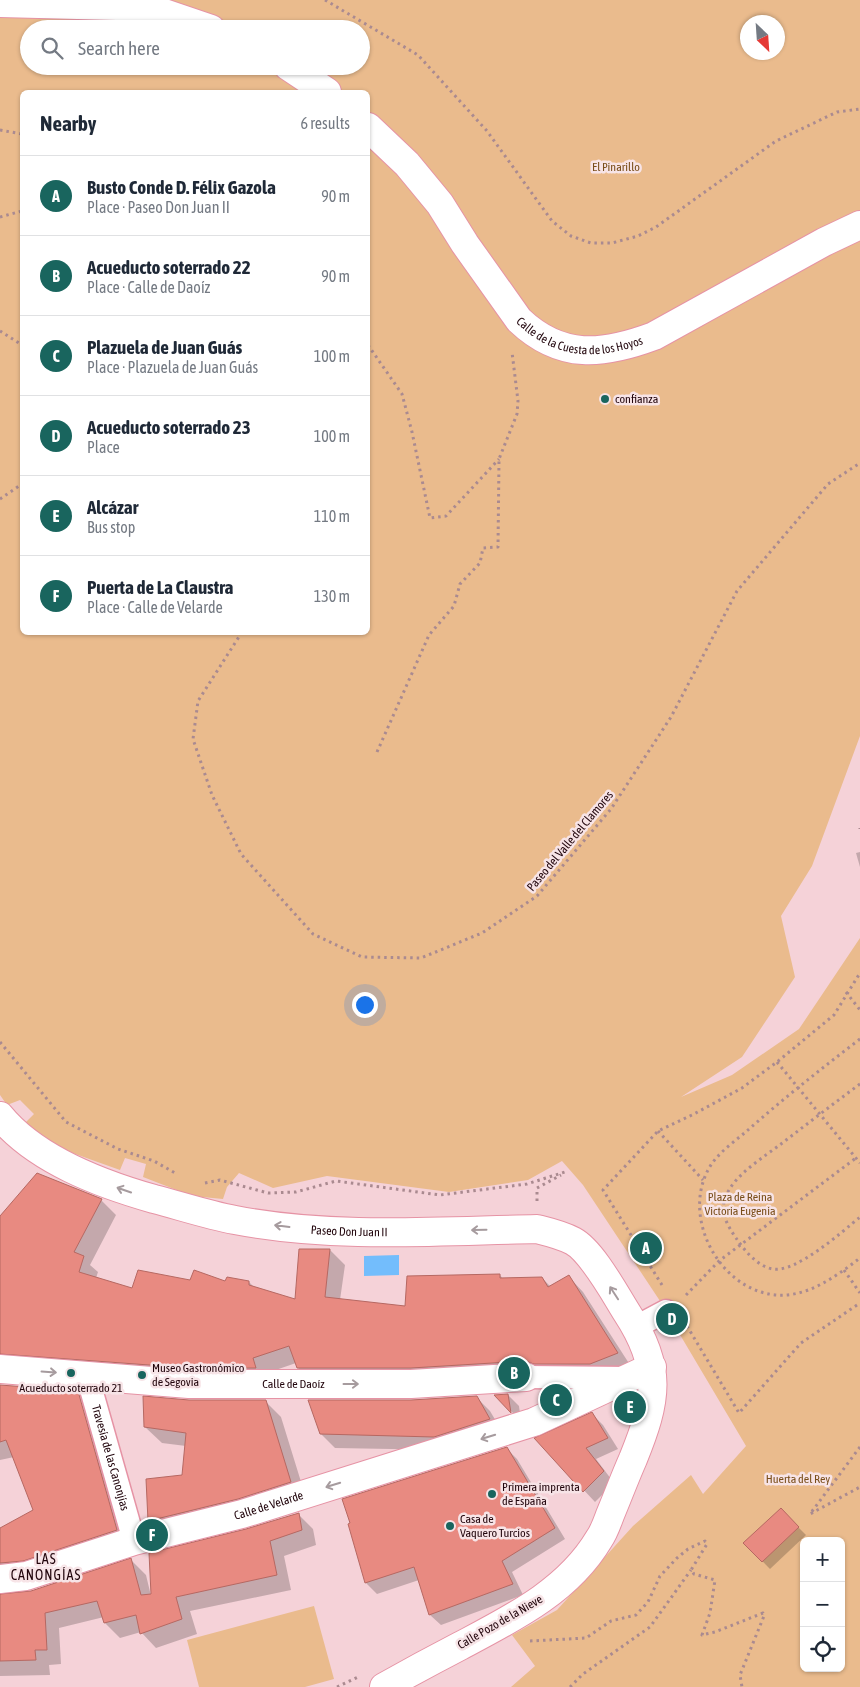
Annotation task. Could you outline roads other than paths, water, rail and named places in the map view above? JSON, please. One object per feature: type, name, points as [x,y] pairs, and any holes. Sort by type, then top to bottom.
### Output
[{"type":"street","points":[[0,3],[117,6],[161,12],[185,20]]},
{"type":"street","points":[[302,75],[324,90]]},
{"type":"street","name":"Calle de la Cuesta de los Hoyos","points":[[370,129],[407,164],[440,204],[465,244],[519,320],[529,330],[552,343],[572,350],[596,351],[633,344],[654,336],[824,242],[860,226]]},
{"type":"street","name":"Paseo Don Juan II","points":[[0,1116],[7,1125],[27,1142],[60,1162],[91,1177],[124,1191],[234,1220],[346,1232],[537,1229],[564,1236],[575,1242],[586,1252],[636,1327],[647,1350],[652,1367]]},
{"type":"street","points":[[636,1327],[671,1308]]},
{"type":"street","name":"Calle de Velarde","points":[[0,1579],[26,1576],[134,1541],[242,1514],[534,1422],[652,1367]]},
{"type":"street","name":"Calle Pozo de la Nieve","points":[[384,1687],[513,1618],[557,1588],[581,1564],[600,1538],[640,1442],[648,1417],[652,1394],[652,1367]]},
{"type":"street","name":"Calle de Daoíz","points":[[0,1369],[198,1384],[411,1384],[526,1377]]},
{"type":"street","name":"Travesía de las Canonjías","points":[[87,1375],[134,1541]]},
{"type":"street","points":[[526,1377],[627,1378]]},
{"type":"water","points":[[399,1255],[399,1275],[364,1276],[364,1256]]},
{"type":"place","name":"confianza","points":[[605,399]]},
{"type":"place","name":"Busto Conde D. Félix Gazola","points":[[646,1248]]},
{"type":"place","name":"Acueducto soterrado 23","points":[[672,1319]]},
{"type":"place","name":"Acueducto soterrado 21","points":[[71,1373]]},
{"type":"place","name":"Acueducto soterrado 22","points":[[514,1373]]},
{"type":"place","name":"Museo Gastronómico de Segovia","points":[[142,1375]]},
{"type":"place","name":"Plazuela de Juan Guás","points":[[556,1400]]},
{"type":"place","name":"Alcázar","points":[[630,1407]]},
{"type":"place","name":"Primera imprenta de España","points":[[492,1494]]},
{"type":"place","name":"Casa de Vaquero Turcios","points":[[450,1526]]},
{"type":"place","name":"Puerta de La Claustra","points":[[152,1535]]},
{"type":"district","name":"LAS CANONGÍAS","points":[[46,1568]]},
{"type":"park label","name":"El Pinarillo","points":[[616,167]]},
{"type":"park label","name":"Plaza de Reina Victoria Eugenia","points":[[740,1204]]},
{"type":"park label","name":"Huerta del Rey","points":[[798,1479]]}]
